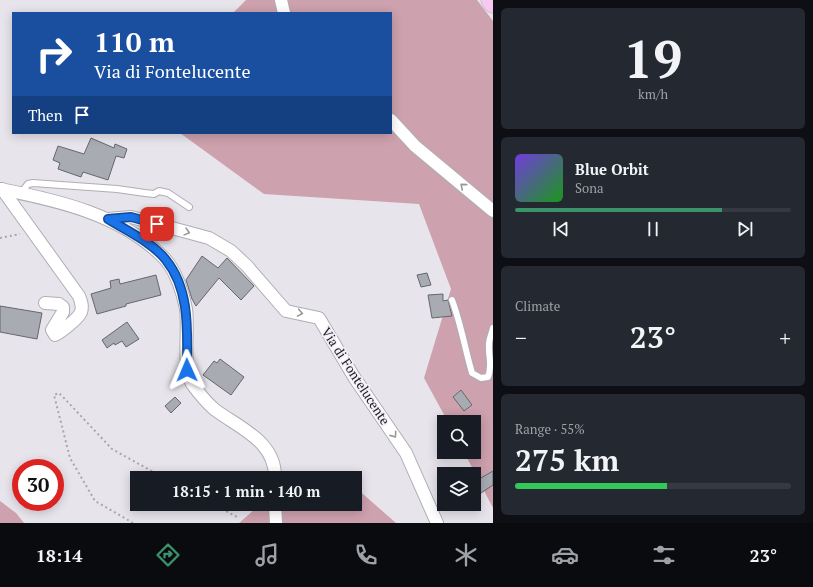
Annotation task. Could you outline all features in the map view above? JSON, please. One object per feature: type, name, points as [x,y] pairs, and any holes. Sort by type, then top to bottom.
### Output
[{"type":"street","points":[[281,0],[284,12]]},
{"type":"street","points":[[392,121],[415,146],[493,211]]},
{"type":"street","points":[[1,189],[39,196],[108,219],[148,244],[166,260],[176,276],[186,308],[187,370],[191,382],[213,408],[257,438],[270,456],[275,471]]},
{"type":"street","points":[[1,189],[79,296],[82,302],[82,310],[75,319],[55,335],[52,330],[63,312],[63,307],[60,304],[45,303]]},
{"type":"street","name":"Via di Fontelucente","points":[[108,219],[131,217],[209,238],[231,251],[247,266],[286,311],[319,318],[354,377],[406,453],[437,523]]},
{"type":"street","points":[[275,511],[276,523]]},
{"type":"lane","points":[[21,193],[28,184],[33,183],[117,189],[154,194],[159,191],[168,193],[190,207]]},
{"type":"lane","points":[[452,300],[460,320],[466,353],[472,373],[481,378],[488,377],[492,371],[489,345],[493,328]]},
{"type":"path","points":[[0,238],[33,231]]},
{"type":"path","points":[[133,523],[95,501],[70,458],[54,395],[59,393],[112,449],[151,471]]},
{"type":"path","points":[[226,511],[237,517]]},
{"type":"shaded area","points":[[246,0],[477,0],[493,21],[493,508],[481,485],[481,467],[472,467],[468,459],[481,459],[481,415],[444,415],[424,378],[451,289],[419,204],[264,194],[181,134],[392,134],[392,12],[234,12]]},
{"type":"shaded area","points":[[362,493],[396,523],[239,523],[253,511],[362,511]]},
{"type":"shaded area","points":[[0,501],[16,513],[24,523],[0,523]]},
{"type":"building","points":[[91,138],[114,148],[115,144],[127,149],[124,158],[116,156],[108,180],[83,172],[81,177],[58,169],[60,163],[53,160],[58,146],[84,154]]},
{"type":"building","points":[[202,256],[218,268],[227,258],[254,286],[241,300],[219,278],[196,306],[192,299],[186,280]]},
{"type":"building","points":[[427,273],[431,285],[421,287],[417,275]]},
{"type":"building","points":[[156,275],[161,295],[126,304],[126,306],[97,314],[91,294],[111,288],[110,281],[119,279],[120,284]]},
{"type":"building","points":[[443,294],[443,301],[448,300],[452,316],[432,318],[428,295]]},
{"type":"building","points":[[0,306],[42,313],[37,339],[0,332]]},
{"type":"building","points":[[127,322],[139,339],[126,347],[122,341],[115,345],[114,343],[107,348],[102,340]]},
{"type":"building","points":[[220,359],[244,377],[231,395],[203,375],[214,361],[217,363]]},
{"type":"building","points":[[461,390],[472,405],[464,411],[453,397]]},
{"type":"building","points":[[175,397],[181,403],[171,413],[165,406]]},
{"type":"building","points":[[493,471],[493,485],[481,493],[481,478]]},
{"type":"route","points":[[157,224],[131,217],[108,219],[148,244],[166,260],[176,276],[186,308],[187,370]]}]
